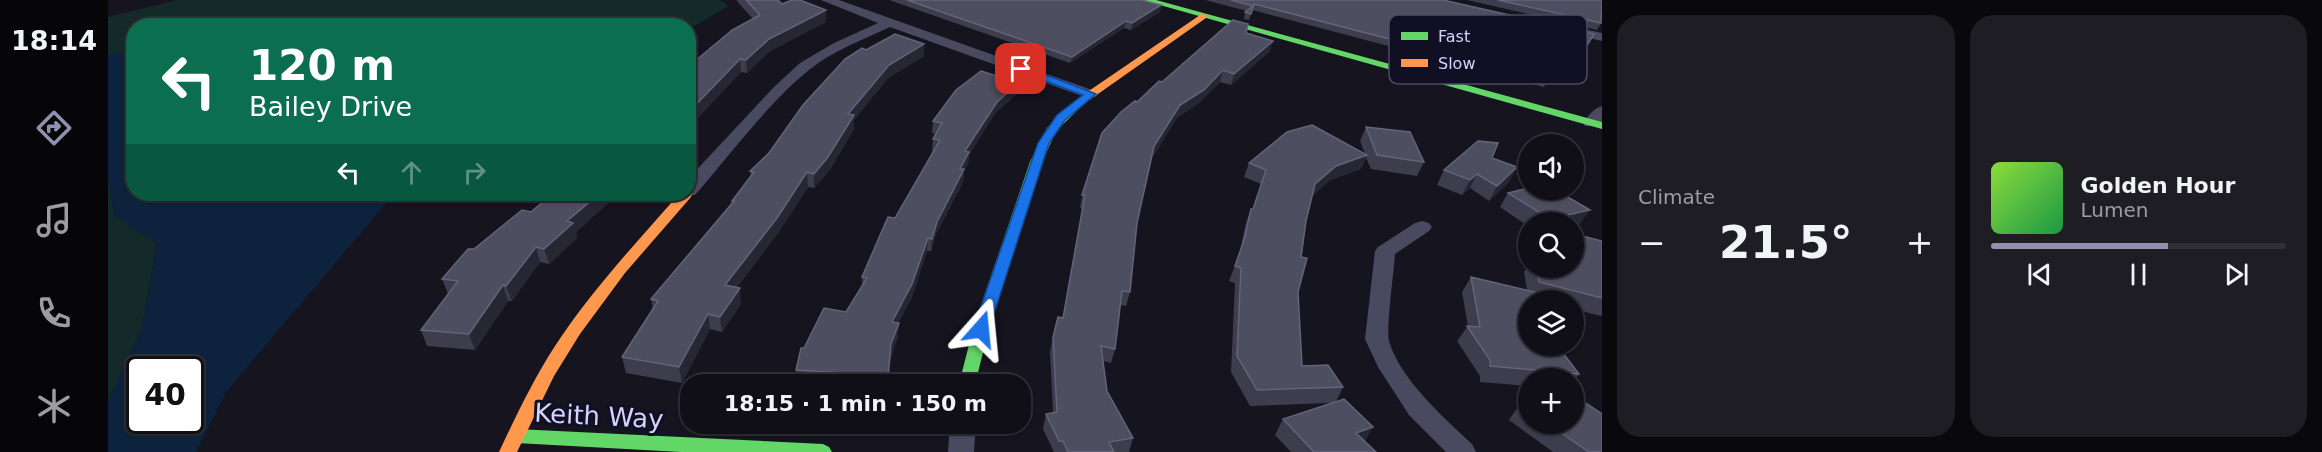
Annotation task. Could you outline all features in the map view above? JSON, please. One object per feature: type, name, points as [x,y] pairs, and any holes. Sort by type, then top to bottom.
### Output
[{"type":"street","points":[[827,0],[1090,94]]},
{"type":"street","points":[[1146,0],[1389,65]]},
{"type":"street","points":[[970,374],[981,329],[1044,143],[1061,117],[1090,94],[1203,16]]},
{"type":"street","points":[[696,182],[779,90],[804,66],[838,46],[890,22]]},
{"type":"street","points":[[1587,33],[1602,37]]},
{"type":"street","points":[[1461,84],[1598,120]]},
{"type":"street","points":[[508,452],[551,366],[568,338],[611,280],[679,201]]},
{"type":"street","points":[[1422,227],[1385,251],[1377,339],[1386,361],[1412,400],[1438,430],[1464,452]]},
{"type":"street","points":[[961,452],[962,434]]},
{"type":"street","name":"Keith Way","points":[[516,436],[824,452]]},
{"type":"green space","points":[[177,0],[720,0],[729,6],[696,25],[696,18],[454,18],[443,16],[431,18],[126,18],[126,53],[108,54],[108,17]]},
{"type":"green space","points":[[108,175],[114,215],[157,243],[141,331],[129,356],[126,356],[126,363],[108,401]]},
{"type":"water","points":[[443,16],[454,18],[429,18]]},
{"type":"water","points":[[126,53],[126,201],[388,201],[226,392],[196,452],[108,452],[108,401],[126,363],[126,434],[204,434],[204,356],[129,356],[141,331],[157,244],[114,215],[108,175],[108,54]]},
{"type":"building","points":[[746,0],[778,0],[782,4],[800,0],[826,10],[769,39],[746,60],[740,59],[696,105],[696,60],[732,30],[760,15]]},
{"type":"building","points":[[907,0],[1141,0],[1161,5],[1132,23],[1126,21],[1072,57]]},
{"type":"building","points":[[1231,0],[1443,0],[1510,15],[1389,15],[1389,39],[1254,4],[1251,14],[1245,12],[1253,6]]},
{"type":"building","points":[[1498,0],[1602,0],[1601,23],[1587,20],[1587,15],[1565,15]]},
{"type":"building","points":[[1233,20],[1248,24],[1246,33],[1273,41],[1234,74],[1223,70],[1204,90],[1180,105],[1154,146],[1137,223],[1130,292],[1122,291],[1115,349],[1101,346],[1107,391],[1133,438],[1109,442],[1114,452],[1068,452],[1063,441],[1059,441],[1046,414],[1057,412],[1053,337],[1058,317],[1063,318],[1085,195],[1082,195],[1102,133],[1121,112],[1135,101],[1137,102],[1159,81],[1162,82]]},
{"type":"building","points":[[1587,32],[1594,34],[1587,45]]},
{"type":"building","points":[[895,34],[924,44],[889,65],[848,114],[854,115],[828,157],[814,174],[807,172],[777,218],[725,285],[740,288],[720,317],[708,314],[679,367],[622,357],[658,301],[651,299],[734,201],[732,201],[754,172],[750,171],[769,153],[803,105],[845,59],[862,48],[866,50]]},
{"type":"building","points":[[981,71],[1019,83],[997,102],[965,151],[969,152],[960,169],[964,169],[937,222],[932,239],[928,238],[912,284],[892,322],[899,323],[891,344],[888,374],[796,370],[801,348],[804,348],[824,308],[846,312],[867,278],[862,277],[888,217],[895,218],[940,140],[933,139],[942,123],[933,121],[956,90]]},
{"type":"building","points":[[1312,125],[1367,155],[1336,166],[1315,184],[1306,221],[1301,257],[1307,258],[1298,292],[1302,366],[1328,365],[1343,387],[1257,390],[1237,356],[1241,268],[1235,266],[1251,209],[1253,209],[1266,170],[1249,163],[1287,132]]},
{"type":"building","points":[[1366,127],[1410,132],[1424,162],[1377,155]]},
{"type":"building","points":[[1478,141],[1498,143],[1492,158],[1517,167],[1497,186],[1477,174],[1470,180],[1444,170]]},
{"type":"building","points":[[1518,190],[1518,199],[1508,193]]},
{"type":"building","points":[[1519,200],[1573,200],[1590,210],[1581,212],[1539,212]]},
{"type":"building","points":[[544,201],[591,201],[567,221],[573,223],[544,249],[536,247],[506,286],[503,285],[469,334],[421,330],[458,281],[442,279],[468,249],[474,249],[522,210],[531,212]]},
{"type":"building","points":[[1584,236],[1602,241],[1602,298],[1584,293],[1584,290],[1570,290],[1539,282],[1538,278],[1584,278]]},
{"type":"building","points":[[1471,277],[1526,290],[1518,290],[1518,356],[1565,356],[1574,368],[1518,369],[1490,366],[1490,360],[1467,326],[1480,327]]},
{"type":"building","points":[[1344,399],[1373,427],[1356,433],[1376,452],[1314,452],[1283,419]]},
{"type":"building","points":[[1584,402],[1602,414],[1602,452],[1589,452],[1563,434],[1584,434]]},
{"type":"traffic: fast","points":[[1146,0],[1389,67]]},
{"type":"traffic: fast","points":[[1450,84],[1602,126]]},
{"type":"traffic: fast","points":[[970,374],[981,329],[1036,162],[1051,130],[1084,99]]},
{"type":"traffic: fast","points":[[516,436],[823,452]]},
{"type":"traffic: slow","points":[[1084,99],[1203,16]]},
{"type":"traffic: slow","points":[[508,452],[532,401],[574,330],[620,270],[680,201]]},
{"type":"route","points":[[981,329],[1044,143],[1061,117],[1090,94],[1021,69]]}]
